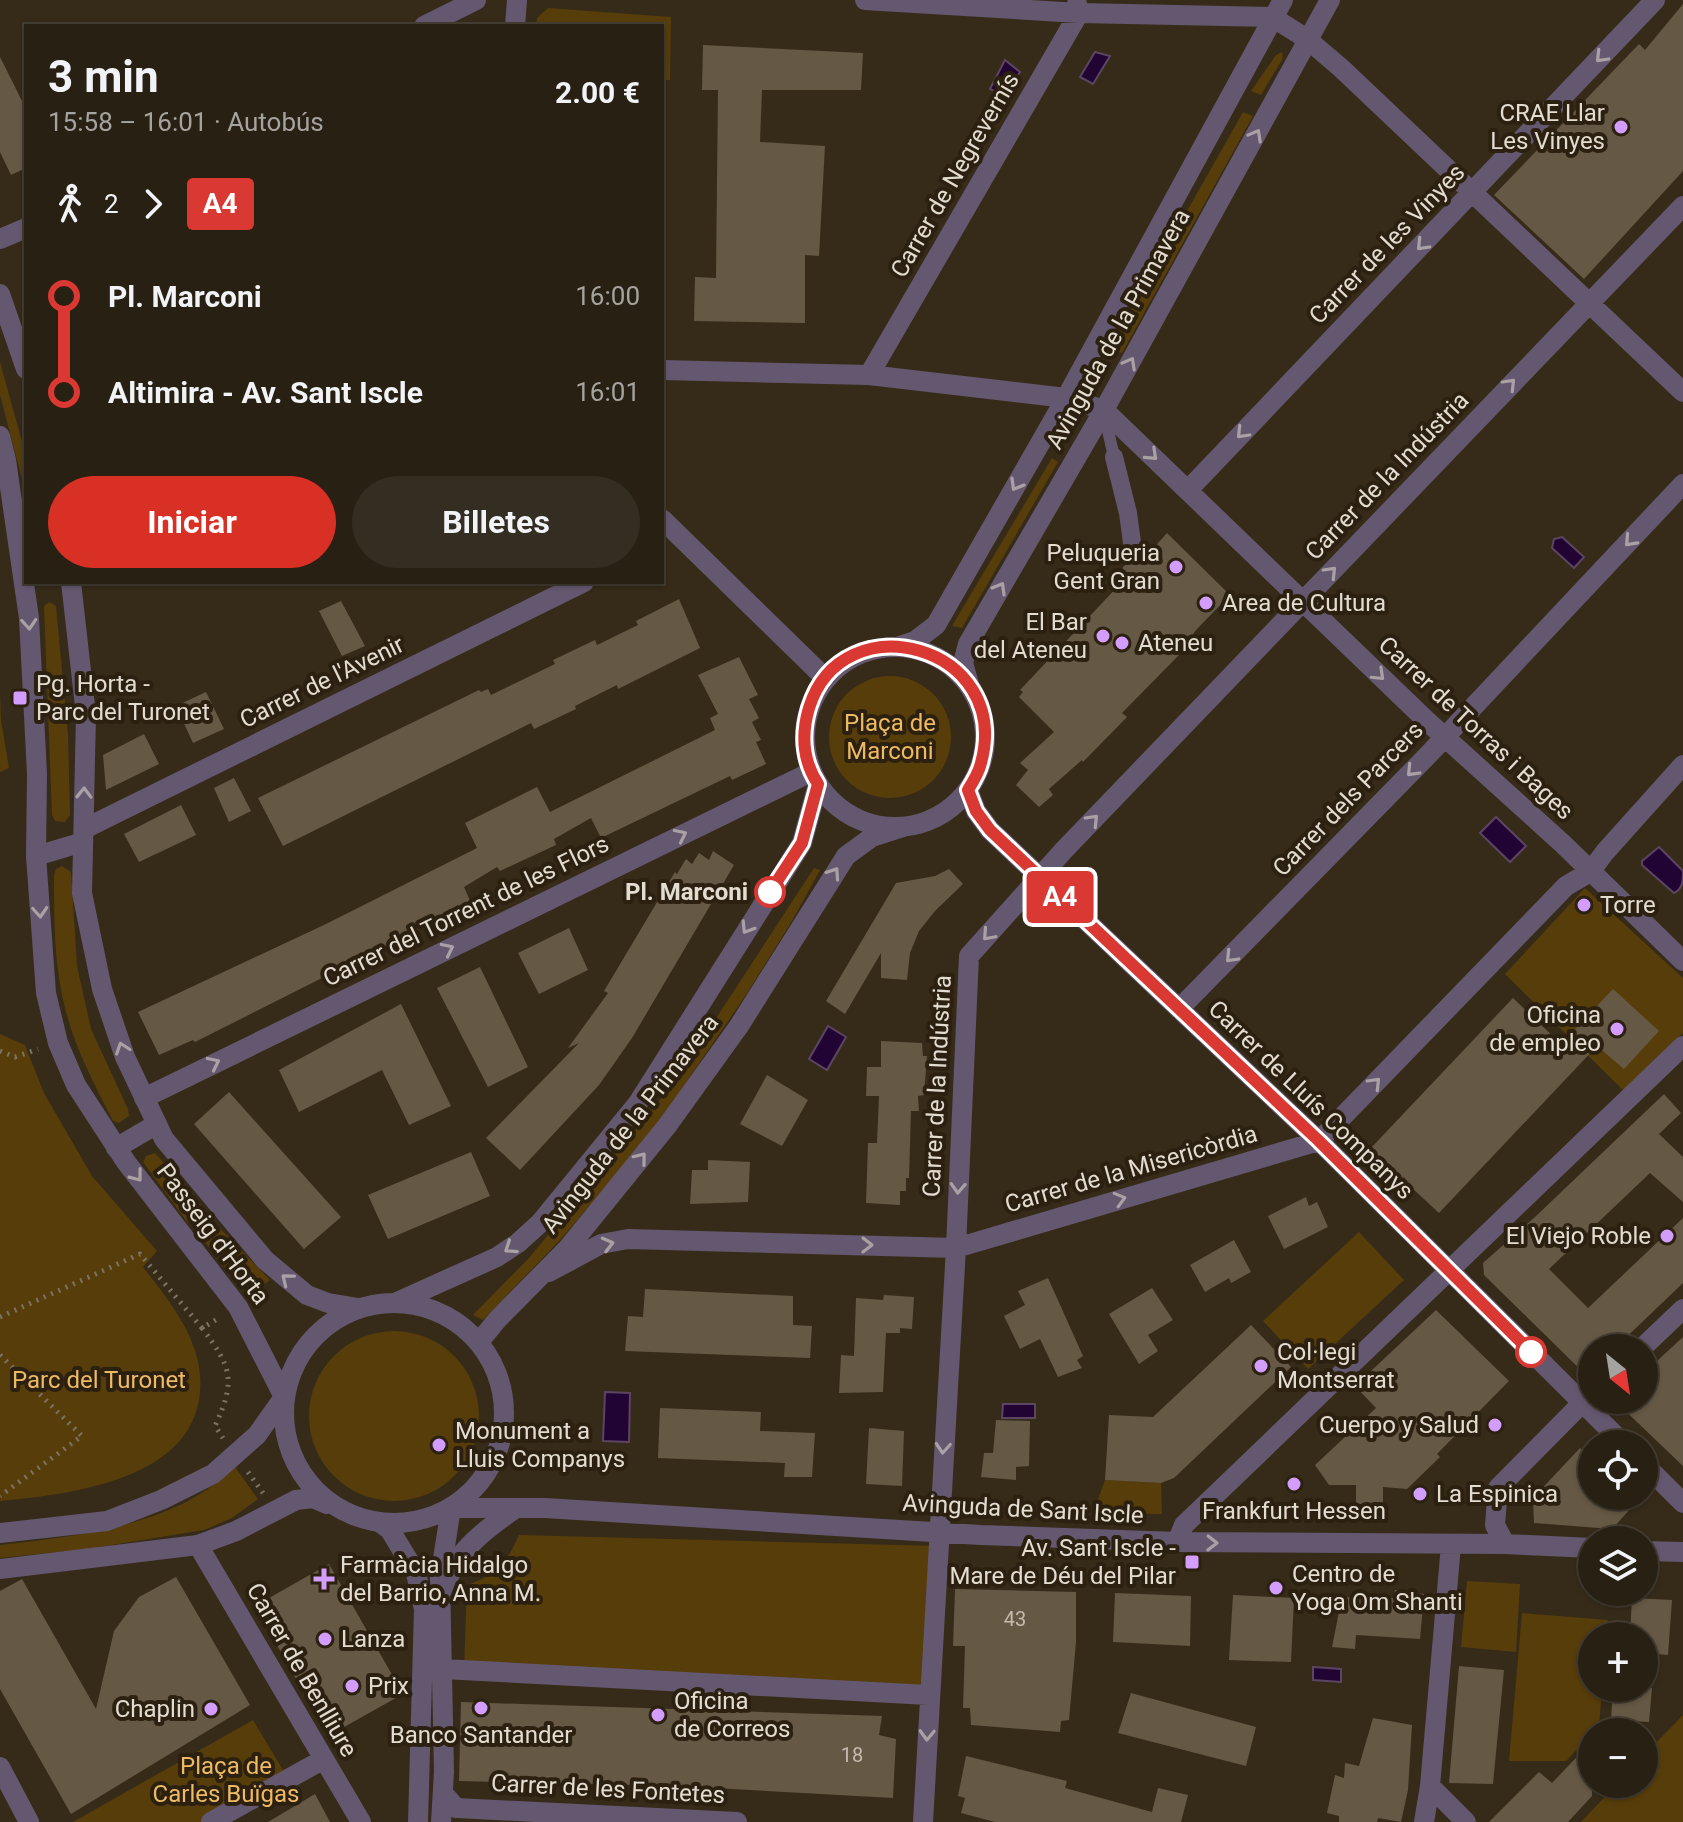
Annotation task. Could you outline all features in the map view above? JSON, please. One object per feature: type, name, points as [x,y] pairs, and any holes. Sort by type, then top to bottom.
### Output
[{"type":"street","points":[[428,24],[476,0]]},
{"type":"street","points":[[515,24],[517,0]]},
{"type":"street","points":[[865,0],[1277,9],[1683,392]]},
{"type":"street","name":"Avinguda de la Primavera","points":[[969,684],[963,663],[968,644],[1104,410],[1330,0]]},
{"type":"street","name":"Carrer de les Vinyes","points":[[1189,489],[1655,0]]},
{"type":"street","name":"Carrer de Negrevernís","points":[[869,375],[1078,6]]},
{"type":"street","name":"Avinguda de la Primavera","points":[[900,646],[915,641],[936,625],[1066,398],[1277,9]]},
{"type":"street","name":"Carrer de la Indústria","points":[[923,1822],[956,1248],[969,956],[1302,602],[1683,206]]},
{"type":"street","points":[[0,239],[24,229]]},
{"type":"street","points":[[0,294],[24,363]]},
{"type":"street","name":"Carrer de Torras i Bages","points":[[664,370],[869,375],[1066,398],[1104,410],[1189,489],[1302,602],[1683,961]]},
{"type":"street","name":"Passeig d'Horta","points":[[0,436],[24,571]]},
{"type":"street","points":[[1114,457],[1128,513],[1133,550]]},
{"type":"street","name":"Carrer dels Parcers","points":[[1179,1009],[1445,737],[1683,484]]},
{"type":"street","points":[[670,539],[825,678]]},
{"type":"street","name":"Passeig d'Horta","points":[[26,584],[36,758],[36,856],[46,993],[58,1043],[76,1085],[116,1148],[238,1307],[284,1397]]},
{"type":"street","name":"Passeig d'Horta","points":[[71,584],[86,715],[82,893],[92,950],[125,1057],[164,1139],[265,1260],[307,1295],[328,1303],[358,1308]]},
{"type":"street","name":"Carrer de l'Avenir","points":[[84,835],[580,584]]},
{"type":"street","points":[[900,646],[926,651],[950,664],[969,684],[982,709],[986,737],[981,765],[968,790],[950,809],[928,821],[903,827],[874,825],[848,815],[826,797],[814,778],[804,748],[804,723],[812,699],[825,678],[846,660],[872,649],[900,646]]},
{"type":"street","name":"Carrer de la Misericòrdia","points":[[538,1278],[601,1244],[628,1239],[956,1248],[1319,1141],[1566,886],[1590,872],[1683,765]]},
{"type":"street","name":"Avinguda de la Primavera","points":[[396,1302],[497,1257],[518,1243],[540,1223],[638,1103],[802,843],[814,778]]},
{"type":"street","name":"Carrer del Torrent de les Flors","points":[[144,1098],[814,778]]},
{"type":"street","name":"Carrer de Lluís Companys","points":[[968,790],[976,811],[990,830],[1578,1390]]},
{"type":"street","name":"Avinguda de la Primavera","points":[[479,1342],[568,1248],[667,1126],[739,1026],[846,856],[872,837],[903,827]]},
{"type":"street","points":[[36,856],[84,835]]},
{"type":"street","points":[[1177,1542],[1184,1525],[1683,1046]]},
{"type":"street","points":[[116,1148],[157,1124]]},
{"type":"street","points":[[0,1569],[198,1545],[236,1531],[296,1500],[313,1498],[365,1520],[398,1524],[432,1517],[451,1508],[480,1483],[498,1450],[505,1413],[498,1375],[479,1342],[456,1321],[428,1307],[396,1302],[358,1308],[331,1322],[308,1342],[292,1368],[284,1397],[284,1429],[293,1459],[310,1486],[334,1506]]},
{"type":"street","points":[[1657,1334],[1683,1309]]},
{"type":"street","points":[[0,1533],[107,1521],[161,1500],[213,1474],[257,1435],[284,1397]]},
{"type":"street","points":[[1505,1544],[1495,1525],[1498,1488],[1578,1407]]},
{"type":"street","name":"Carrer de Lluís Companys","points":[[1600,1414],[1613,1430]]},
{"type":"street","points":[[1658,1478],[1683,1503]]},
{"type":"street","points":[[451,1508],[440,1578],[453,1670],[452,1811]]},
{"type":"street","name":"Avinguda de Sant Iscle","points":[[451,1508],[516,1508],[1177,1542],[1578,1547]]},
{"type":"street","points":[[442,1606],[447,1579],[462,1556],[488,1528],[516,1508]]},
{"type":"street","points":[[379,1522],[390,1530],[416,1573],[424,1609],[418,1822]]},
{"type":"street","points":[[1664,1552],[1683,1539]]},
{"type":"street","name":"Carrer de Benlliure","points":[[198,1545],[361,1822]]},
{"type":"street","points":[[1424,1822],[1430,1786],[1451,1545]]},
{"type":"street","points":[[453,1670],[928,1695]]},
{"type":"street","points":[[211,1822],[324,1759]]},
{"type":"street","points":[[0,1767],[29,1822]]},
{"type":"street","points":[[1430,1786],[1466,1822]]},
{"type":"street","name":"Carrer de les Fontetes","points":[[452,1811],[737,1822]]},
{"type":"lane","points":[[1104,410],[1114,457]]},
{"type":"path","points":[[0,1051],[15,1057],[58,1043]]},
{"type":"path","points":[[0,1317],[140,1254],[220,1353],[230,1380],[226,1403],[215,1426],[275,1510]]},
{"type":"path","points":[[202,1328],[220,1318]]},
{"type":"path","points":[[0,1355],[82,1436],[0,1496]]},
{"type":"green space","points":[[548,8],[671,17],[670,80],[664,80],[664,24],[536,24],[537,18]]},
{"type":"green space","points":[[1282,52],[1283,58],[1261,95],[1251,91],[1276,55]]},
{"type":"green space","points":[[1243,112],[1253,116],[1122,353],[1109,349]]},
{"type":"green space","points":[[0,362],[24,449],[24,486],[0,395]]},
{"type":"green space","points":[[1052,458],[1058,462],[962,628],[952,626]]},
{"type":"green space","points":[[49,602],[56,606],[68,735],[70,815],[65,822],[55,821],[52,815],[44,606]]},
{"type":"green space","name":"Plaça de Marconi","points":[[890,676],[913,681],[933,694],[946,714],[951,737],[946,760],[933,780],[913,793],[890,798],[867,793],[847,780],[834,760],[829,737],[834,714],[847,694],[867,681]]},
{"type":"green space","points":[[0,693],[9,768],[0,772]]},
{"type":"green space","points":[[62,866],[71,872],[77,966],[91,1029],[128,1109],[129,1116],[119,1123],[113,1121],[86,1068],[62,995],[56,944],[54,875],[56,869]]},
{"type":"green space","points":[[814,868],[820,870],[792,921],[746,995],[654,1129],[562,1238],[483,1320],[473,1315],[529,1258],[674,1083]]},
{"type":"green space","points":[[1585,888],[1683,978],[1683,1033],[1624,1091],[1505,974]]},
{"type":"green space","name":"Parc del Turonet","points":[[0,1034],[25,1045],[44,1093],[92,1176],[157,1251],[143,1267],[187,1331],[200,1375],[197,1410],[183,1437],[160,1458],[131,1474],[98,1485],[64,1493],[0,1501]]},
{"type":"green space","points":[[155,1153],[204,1209],[188,1223],[143,1162],[146,1156]]},
{"type":"green space","points":[[209,1217],[270,1280],[248,1297],[194,1228]]},
{"type":"green space","points":[[1359,1232],[1404,1280],[1308,1369],[1263,1321]]},
{"type":"green space","points":[[394,1331],[427,1337],[454,1356],[473,1383],[479,1416],[473,1449],[454,1476],[427,1495],[394,1501],[361,1495],[334,1476],[315,1449],[309,1416],[315,1383],[334,1356],[361,1337]]},
{"type":"green space","points":[[235,1467],[258,1499],[232,1518],[204,1530],[87,1549],[0,1558],[0,1545],[94,1532],[155,1515],[211,1487]]},
{"type":"green space","points":[[1105,1480],[1161,1483],[1162,1514],[1093,1513]]},
{"type":"green space","points":[[519,1535],[937,1546],[928,1695],[464,1670],[467,1585],[499,1567]]},
{"type":"green space","points":[[1467,1581],[1520,1584],[1516,1652],[1461,1647]]},
{"type":"green space","points":[[1522,1613],[1608,1620],[1578,1622],[1578,1702],[1601,1702],[1600,1718],[1578,1718],[1578,1749],[1566,1761],[1509,1761]]},
{"type":"green space","points":[[1683,1715],[1683,1822],[1581,1822],[1604,1798],[1658,1798],[1658,1741]]},
{"type":"green space","name":"Plaça de Carles Buïgas","points":[[253,1720],[292,1785],[229,1822],[73,1822]]},
{"type":"shaded area","points":[[1095,52],[1110,56],[1093,84],[1080,77]]},
{"type":"shaded area","points":[[1005,60],[1020,72],[1005,96],[990,89]]},
{"type":"shaded area","points":[[1562,537],[1584,557],[1574,568],[1552,548],[1554,539]]},
{"type":"shaded area","points":[[1496,817],[1526,846],[1510,862],[1480,833]]},
{"type":"shaded area","points":[[1659,847],[1683,871],[1681,887],[1674,893],[1642,865],[1642,861]]},
{"type":"shaded area","points":[[828,1026],[846,1037],[827,1070],[809,1059]]},
{"type":"shaded area","points":[[605,1392],[630,1393],[629,1442],[603,1441]]},
{"type":"shaded area","points":[[1003,1404],[1035,1404],[1035,1418],[1002,1418]]},
{"type":"shaded area","points":[[1313,1667],[1341,1669],[1341,1682],[1313,1680]]},
{"type":"building","name":"CRAE Llar Les Vinyes","points":[[1683,4],[1683,171],[1584,279],[1494,195],[1639,44],[1645,50]]},
{"type":"building","points":[[703,45],[863,53],[861,90],[762,90],[760,142],[825,146],[819,256],[805,255],[805,323],[694,321],[695,277],[716,278],[718,90],[702,90]]},
{"type":"building","points":[[0,57],[24,105],[24,169],[11,175],[0,152]]},
{"type":"building","name":"Ateneu","points":[[1167,533],[1230,595],[1196,630],[1179,655],[1122,713],[1127,717],[1083,762],[1049,789],[1053,795],[1039,807],[1016,785],[1028,770],[1020,763],[1054,732],[1019,697],[1023,692],[1020,690],[1121,583],[1123,567],[1129,562],[1142,561]]},
{"type":"building","points":[[679,599],[700,648],[618,689],[617,685],[534,729],[531,723],[283,846],[258,798],[479,690],[488,689],[491,695],[555,664],[553,660],[595,640],[597,645],[638,625],[636,621]]},
{"type":"building","points":[[341,601],[365,646],[342,656],[319,611]]},
{"type":"building","points":[[739,657],[758,695],[749,699],[759,718],[752,722],[761,740],[756,742],[766,764],[732,780],[730,776],[601,838],[591,818],[554,839],[556,845],[500,871],[497,867],[464,887],[471,903],[195,1042],[193,1040],[159,1055],[138,1012],[326,924],[477,848],[465,823],[537,787],[550,812],[715,730],[710,718],[718,714],[698,675]]},
{"type":"building","points":[[206,692],[224,729],[193,743],[176,706]]},
{"type":"building","points":[[144,734],[159,764],[106,790],[103,755]]},
{"type":"building","points":[[234,778],[251,811],[229,822],[214,788]]},
{"type":"building","points":[[181,805],[196,835],[139,862],[124,834]]},
{"type":"building","points":[[713,851],[734,865],[632,1038],[599,1085],[520,1170],[486,1138],[579,1043],[568,1048],[608,993],[604,991],[675,872],[677,874],[686,859],[692,864],[699,853],[709,860]]},
{"type":"building","points":[[949,869],[963,884],[919,931],[910,953],[907,980],[881,978],[881,953],[845,1014],[826,1001],[896,883],[935,876]]},
{"type":"building","points":[[569,928],[588,970],[539,994],[518,953]]},
{"type":"building","points":[[480,967],[528,1067],[488,1087],[437,988]]},
{"type":"building","points":[[1613,989],[1659,1031],[1624,1069],[1597,1046],[1439,1213],[1370,1149],[1513,998],[1561,1044]]},
{"type":"building","points":[[401,1004],[451,1106],[409,1125],[382,1070],[299,1112],[279,1070]]},
{"type":"building","points":[[881,1041],[922,1043],[923,1056],[927,1056],[924,1095],[918,1096],[919,1111],[911,1111],[909,1178],[906,1178],[906,1191],[900,1191],[900,1205],[866,1203],[868,1143],[877,1143],[879,1096],[866,1096],[867,1067],[881,1067]]},
{"type":"building","points":[[767,1075],[808,1100],[782,1146],[740,1124]]},
{"type":"building","points":[[229,1092],[341,1217],[304,1249],[194,1124]]},
{"type":"building","points":[[1664,1094],[1681,1113],[1659,1134],[1683,1157],[1683,1202],[1650,1173],[1549,1269],[1588,1308],[1683,1218],[1683,1283],[1630,1334],[1578,1334],[1578,1367],[1484,1275],[1483,1263]]},
{"type":"building","points":[[471,1152],[490,1196],[388,1239],[368,1195]]},
{"type":"building","points":[[708,1160],[750,1162],[748,1202],[690,1204],[692,1170],[708,1170]]},
{"type":"building","points":[[1306,1197],[1309,1206],[1317,1202],[1328,1227],[1284,1249],[1268,1216]]},
{"type":"building","points":[[1234,1240],[1251,1272],[1231,1283],[1229,1278],[1205,1292],[1190,1265]]},
{"type":"building","points":[[1048,1278],[1083,1356],[1077,1360],[1082,1368],[1058,1377],[1040,1339],[1020,1349],[1004,1316],[1025,1305],[1018,1291]]},
{"type":"building","points":[[1152,1288],[1173,1320],[1148,1335],[1158,1351],[1139,1364],[1109,1314]]},
{"type":"building","points":[[645,1289],[793,1296],[793,1325],[812,1326],[810,1358],[625,1351],[628,1316],[643,1317]]},
{"type":"building","points":[[884,1295],[914,1297],[912,1329],[900,1328],[900,1333],[886,1333],[883,1392],[839,1393],[841,1355],[854,1356],[856,1298],[883,1300]]},
{"type":"building","points":[[1436,1310],[1509,1381],[1407,1489],[1383,1487],[1383,1504],[1356,1504],[1356,1485],[1329,1485],[1315,1465],[1376,1408],[1355,1386]]},
{"type":"building","points":[[1251,1325],[1291,1367],[1174,1478],[1161,1483],[1105,1480],[1109,1415],[1153,1417]]},
{"type":"building","points":[[1683,1337],[1683,1466],[1658,1442],[1658,1430],[1645,1430],[1629,1414],[1658,1414],[1658,1360]]},
{"type":"building","points":[[660,1408],[761,1412],[760,1431],[815,1433],[812,1477],[784,1477],[785,1463],[658,1458]]},
{"type":"building","points":[[996,1420],[1030,1421],[1029,1466],[1016,1467],[1016,1480],[981,1477],[984,1453],[993,1453]]},
{"type":"building","points":[[869,1428],[904,1431],[902,1486],[866,1484]]},
{"type":"building","points":[[1578,1450],[1578,1510],[1629,1510],[1615,1526],[1534,1523],[1533,1498]]},
{"type":"building","points":[[329,1564],[403,1694],[328,1736],[255,1606]]},
{"type":"building","points":[[176,1577],[250,1705],[71,1814],[0,1689],[0,1591],[22,1579],[96,1709],[114,1631],[139,1597]]},
{"type":"building","points":[[955,1589],[1076,1592],[1076,1642],[1069,1720],[1061,1721],[1060,1732],[971,1725],[970,1708],[963,1708],[965,1646],[953,1646]]},
{"type":"building","points":[[1395,1590],[1424,1594],[1420,1639],[1356,1635],[1355,1649],[1332,1647],[1342,1597],[1394,1598]]},
{"type":"building","points":[[1115,1593],[1191,1596],[1190,1646],[1113,1642]]},
{"type":"building","points":[[1233,1595],[1294,1598],[1291,1662],[1229,1660]]},
{"type":"building","points":[[1658,1599],[1672,1600],[1668,1655],[1658,1654],[1658,1622],[1631,1622],[1632,1606],[1658,1606]]},
{"type":"building","points":[[1459,1666],[1504,1670],[1493,1784],[1449,1783]]},
{"type":"building","points":[[1131,1693],[1256,1727],[1246,1766],[1118,1733]]},
{"type":"building","points":[[461,1702],[882,1716],[879,1735],[896,1739],[893,1798],[678,1786],[459,1781]]},
{"type":"building","points":[[1612,1702],[1651,1702],[1649,1718],[1611,1718]]},
{"type":"building","points":[[1373,1718],[1412,1725],[1408,1790],[1401,1822],[1378,1818],[1377,1822],[1339,1822],[1339,1816],[1327,1813],[1335,1775],[1344,1778],[1345,1763],[1359,1766]]},
{"type":"building","points":[[966,1756],[1067,1781],[1065,1788],[1152,1812],[1158,1788],[1188,1795],[1181,1822],[995,1822],[961,1813],[965,1798],[958,1796]]},
{"type":"building","points":[[1578,1756],[1578,1798],[1590,1798],[1568,1822],[1489,1822],[1539,1772],[1552,1783]]},
{"type":"building","points":[[315,1794],[330,1822],[268,1822]]},
{"type":"bus line","name":"A4","points":[[770,892],[802,843],[808,826],[818,784],[804,748],[804,723],[812,699],[825,678],[846,660],[872,649],[900,646],[926,651],[950,664],[969,684],[982,709],[986,737],[981,765],[968,790],[976,811],[990,830],[1319,1141],[1531,1352]]},
{"type":"place","name":"CRAE Llar Les Vinyes","points":[[1621,127]]},
{"type":"place","name":"Peluqueria Gent Gran","points":[[1176,567]]},
{"type":"place","name":"Area de Cultura","points":[[1206,603]]},
{"type":"place","name":"El Bar del Ateneu","points":[[1103,636]]},
{"type":"place","name":"Ateneu","points":[[1122,643]]},
{"type":"place","name":"Pg. Horta - Parc del Turonet","points":[[20,698]]},
{"type":"place","name":"Pl. Marconi","points":[[770,892]]},
{"type":"place","name":"Torre","points":[[1584,905]]},
{"type":"place","name":"Oficina de empleo","points":[[1617,1029]]},
{"type":"place","name":"El Viejo Roble","points":[[1667,1236]]},
{"type":"place","name":"Col·legi Montserrat","points":[[1261,1366]]},
{"type":"place","name":"Cuerpo y Salud","points":[[1495,1425]]},
{"type":"place","name":"Monument a Lluis Companys","points":[[439,1445]]},
{"type":"place","name":"Frankfurt Hessen","points":[[1294,1484]]},
{"type":"place","name":"La Espinica","points":[[1420,1494]]},
{"type":"place","name":"Av. Sant Iscle - Mare de Déu del Pilar","points":[[1192,1562]]},
{"type":"place","name":"Farmàcia Hidalgo del Barrio, Anna M.","points":[[324,1579]]},
{"type":"place","name":"Centro de Yoga Om Shanti","points":[[1276,1588]]},
{"type":"place","name":"Lanza","points":[[325,1639]]},
{"type":"place","name":"Prix","points":[[352,1686]]},
{"type":"place","name":"Banco Santander","points":[[481,1708]]},
{"type":"place","name":"Chaplin","points":[[211,1709]]},
{"type":"place","name":"Oficina de Correos","points":[[658,1715]]}]
